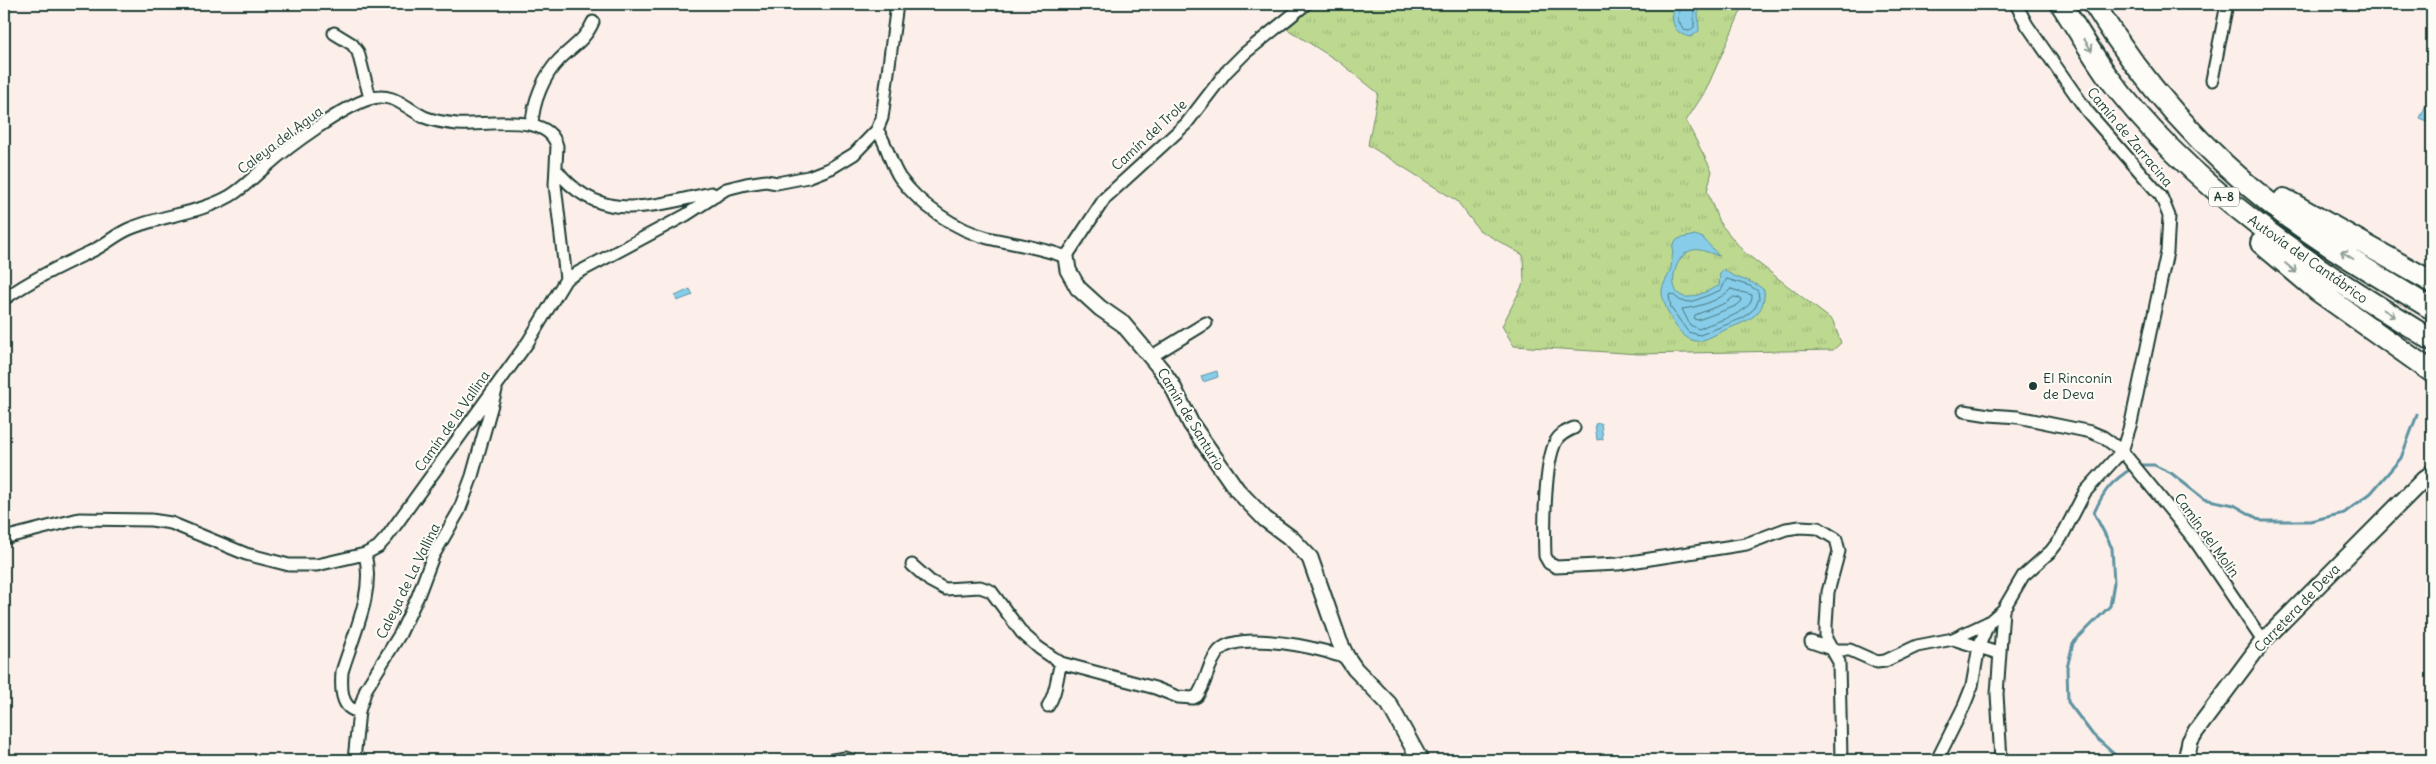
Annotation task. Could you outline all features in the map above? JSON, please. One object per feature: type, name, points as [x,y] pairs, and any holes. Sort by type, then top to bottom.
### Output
[{"type":"highway","name":"Autovía del Cantábrico","points":[[2061,4],[2107,74],[2159,136],[2206,182],[2265,232],[2324,273],[2432,340]]},
{"type":"highway","name":"Autovía del Cantábrico","points":[[2094,4],[2119,44],[2165,104],[2219,160],[2277,209],[2432,309]]},
{"type":"highway","points":[[2104,4],[2127,40],[2172,98],[2226,154],[2285,200],[2432,282]]},
{"type":"highway","points":[[2159,136],[2178,164],[2216,205],[2318,291],[2432,372]]},
{"type":"street","points":[[334,33],[352,44],[358,52],[370,98],[387,97],[396,100],[425,117],[448,123],[532,124],[542,127],[555,140],[555,185],[566,280],[686,215],[726,189],[766,181],[777,183],[808,177],[831,168],[854,154],[877,130],[882,118],[897,4]]},
{"type":"street","name":"Camín del Trole","points":[[1066,257],[1105,198],[1186,124],[1226,72],[1245,53],[1306,4]]},
{"type":"street","name":"Camín de Zarracina","points":[[2016,4],[2048,57],[2087,111],[2124,156],[2154,186],[2166,205],[2169,216],[2167,252],[2131,423],[2126,456]]},
{"type":"street","points":[[2212,80],[2227,4]]},
{"type":"street","points":[[532,124],[532,113],[547,75],[559,60],[584,38],[593,22]]},
{"type":"street","name":"Caleya del Agua","points":[[4,299],[61,264],[91,252],[130,229],[198,210],[230,195],[289,149],[336,117],[370,98]]},
{"type":"street","points":[[877,130],[902,180],[931,208],[947,219],[987,238],[1016,242],[1066,257]]},
{"type":"street","points":[[556,169],[570,184],[591,198],[610,207],[641,206],[711,193],[716,196]]},
{"type":"street","name":"Camín de Santurio","points":[[1066,257],[1068,270],[1078,288],[1100,308],[1123,324],[1152,356],[1172,385],[1191,424],[1232,484],[1265,519],[1292,539],[1310,558],[1346,656],[1355,669],[1389,704],[1420,760]]},
{"type":"street","name":"Camín de la Vallina","points":[[4,538],[79,518],[96,518],[171,523],[246,554],[289,565],[317,566],[365,554],[378,547],[388,537],[543,321],[566,280]]},
{"type":"street","points":[[1152,356],[1206,323]]},
{"type":"street","name":"Caleya de La Vallina","points":[[354,760],[359,711],[366,689],[400,634],[418,596],[433,556],[460,511],[474,469],[497,383]]},
{"type":"street","name":"Camín del Molín","points":[[1964,411],[1990,416],[2018,416],[2091,432],[2103,437],[2126,456],[2211,562],[2262,641]]},
{"type":"street","points":[[1574,428],[1563,433],[1555,441],[1546,481],[1545,556],[1549,563],[1556,567],[1618,564],[1746,544],[1786,529],[1800,527],[1818,528],[1829,533],[1836,540],[1839,551],[1827,603],[1826,639],[1834,650],[1840,671],[1838,713],[1841,760]]},
{"type":"street","points":[[1811,642],[1834,650],[1850,650],[1870,660],[1885,661],[1918,646],[1953,639],[1989,622],[2002,610],[2023,576],[2051,551],[2061,538],[2089,486],[2126,456]]},
{"type":"street","name":"Carretera de Deva","points":[[2186,760],[2190,741],[2196,731],[2262,641],[2432,473]]},
{"type":"street","points":[[359,711],[350,708],[346,703],[342,672],[364,600],[367,572],[365,554]]},
{"type":"street","points":[[912,565],[930,580],[945,589],[980,587],[992,591],[1022,633],[1061,664],[1155,688],[1185,698],[1192,698],[1200,692],[1214,657],[1228,644],[1251,641],[1324,651],[1339,657],[1346,656]]},
{"type":"street","points":[[2001,760],[1997,694],[2002,610]]},
{"type":"street","points":[[1937,760],[1972,686],[1979,646],[1989,622]]},
{"type":"street","points":[[1953,639],[1979,646],[1998,654]]},
{"type":"street","points":[[1048,706],[1055,695],[1057,674],[1061,664]]},
{"type":"street","points":[[833,760],[845,758],[852,760]]},
{"type":"green space","points":[[1317,4],[1744,4],[1706,90],[1686,121],[1712,171],[1707,191],[1719,222],[1744,252],[1833,321],[1841,343],[1833,350],[1639,354],[1514,346],[1502,326],[1524,282],[1523,255],[1479,230],[1457,201],[1368,145],[1378,93],[1341,63],[1287,29]]},
{"type":"water","points":[[1675,4],[1700,4],[1698,12],[1699,31],[1691,37],[1680,33],[1674,25]]},
{"type":"water","points":[[2430,96],[2432,97],[2432,114],[2429,122],[2420,118]]},
{"type":"water","points":[[1695,235],[1703,238],[1719,256],[1702,250],[1693,250],[1686,253],[1680,259],[1676,267],[1674,285],[1682,296],[1694,296],[1719,286],[1720,273],[1724,269],[1733,276],[1754,283],[1764,290],[1762,306],[1753,317],[1700,341],[1686,337],[1674,324],[1662,293],[1670,270],[1673,244],[1678,239]]},
{"type":"water","points":[[690,289],[693,295],[677,301],[675,296]]},
{"type":"water","points":[[1217,371],[1218,377],[1203,382],[1201,376]]},
{"type":"water","points":[[1601,423],[1603,439],[1597,440],[1595,424]]},
{"type":"waterway","points":[[2138,465],[2154,465],[2171,473],[2204,499],[2234,505],[2262,521],[2310,521],[2344,513],[2371,493],[2401,458],[2417,415]]},
{"type":"waterway","points":[[2115,760],[2114,754],[2093,735],[2068,702],[2067,668],[2073,643],[2110,606],[2114,583],[2112,548],[2094,513],[2109,487],[2132,468]]},
{"type":"place","name":"El Rinconín de Deva","points":[[2033,386]]}]
